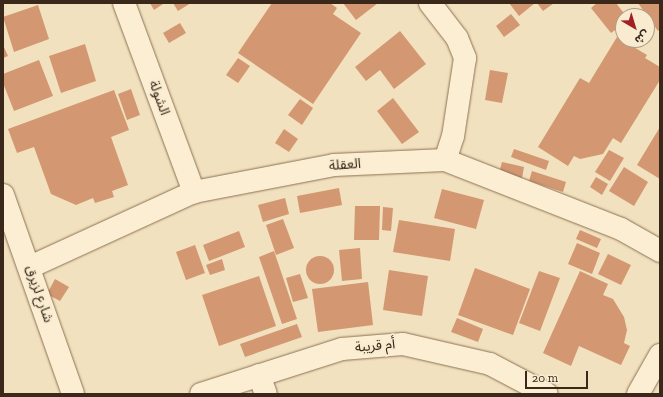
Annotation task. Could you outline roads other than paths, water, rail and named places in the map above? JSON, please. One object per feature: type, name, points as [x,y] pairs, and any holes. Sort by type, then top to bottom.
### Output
[{"type":"street","name":"الشولة","points":[[124,3],[194,192]]},
{"type":"street","points":[[430,3],[457,38],[465,58],[453,136],[445,160]]},
{"type":"street","name":"العقلة","points":[[30,267],[194,192],[334,165],[445,160],[609,224],[660,251]]},
{"type":"street","name":"شارع لزيرق","points":[[3,195],[30,267],[73,394]]},
{"type":"street","name":"أم قريبة","points":[[201,394],[263,384],[342,349],[403,344],[490,364],[547,394]]},
{"type":"street","points":[[638,394],[660,354]]}]
